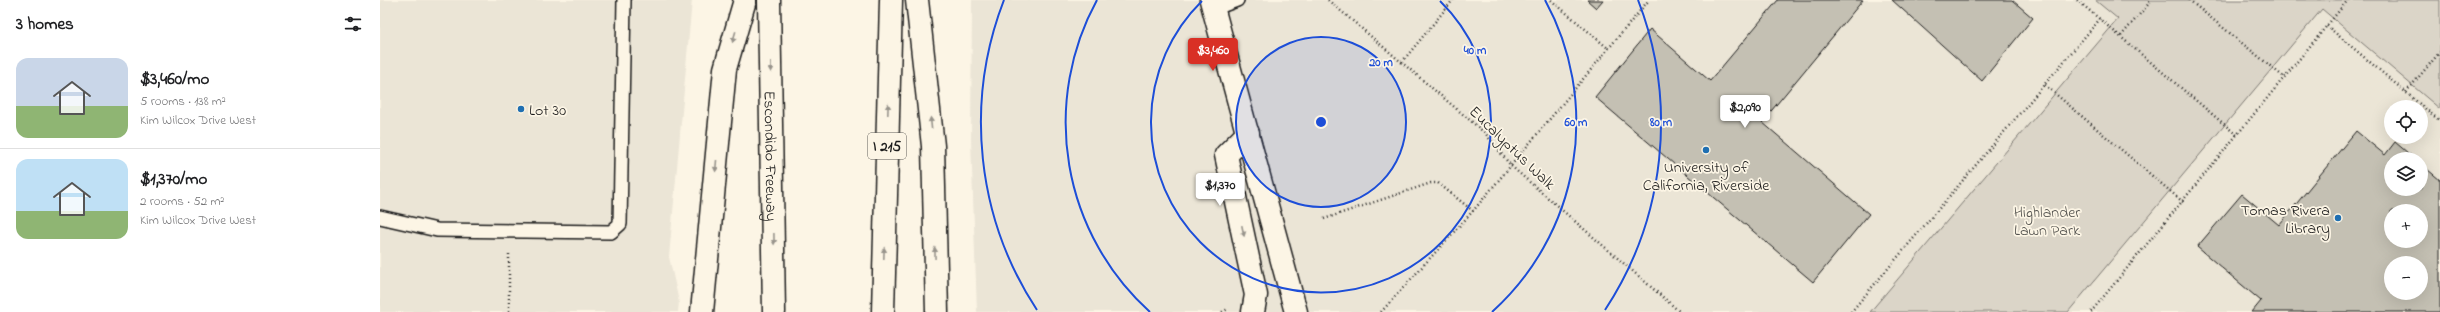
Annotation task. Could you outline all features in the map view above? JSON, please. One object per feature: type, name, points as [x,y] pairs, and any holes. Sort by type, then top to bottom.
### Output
[{"type":"main road","points":[[702,312],[725,69],[745,0]]},
{"type":"main road","name":"Escondido Freeway","points":[[769,0],[775,302]]},
{"type":"main road","name":"I 215","points":[[883,302],[891,0]]},
{"type":"main road","points":[[917,0],[933,146],[937,302]]},
{"type":"main road","points":[[1212,5],[1296,312]]},
{"type":"main road","points":[[1248,133],[1226,154],[1256,295],[1253,312]]},
{"type":"lane","points":[[380,217],[437,230],[611,232],[620,224],[624,0]]},
{"type":"lane","points":[[1212,5],[1237,0]]},
{"type":"path","name":"Eucalyptus Walk","points":[[1328,0],[1485,133],[1511,166],[1680,312]]},
{"type":"path","points":[[1402,62],[1453,0]]},
{"type":"path","points":[[1551,0],[1609,49]]},
{"type":"path","points":[[1381,312],[1473,211],[1650,0]]},
{"type":"path","points":[[2078,0],[2238,136]]},
{"type":"path","points":[[2121,36],[2152,0]]},
{"type":"path","points":[[2189,0],[2285,78]]},
{"type":"path","points":[[2091,312],[2238,136],[2348,0]]},
{"type":"path","points":[[1852,312],[2100,19]]},
{"type":"path","points":[[2327,26],[2440,121]]},
{"type":"path","points":[[2406,92],[2440,52]]},
{"type":"path","points":[[2045,85],[2183,202]]},
{"type":"path","points":[[1324,219],[1431,183],[1438,183],[1473,211]]},
{"type":"path","points":[[508,311],[509,252]]},
{"type":"shaded area","name":"Lot 30","points":[[380,0],[692,0],[669,257],[679,302],[678,312],[380,312]]},
{"type":"shaded area","name":"University of California, Riverside","points":[[972,0],[2440,0],[2440,312],[977,312],[971,140]]},
{"type":"green space","name":"Highlander Lawn Park","points":[[2095,0],[2440,0],[2440,109],[2322,9],[2068,312],[1870,312],[2118,19]]},
{"type":"building","points":[[1587,0],[1603,0],[1596,8]]},
{"type":"building","points":[[1778,0],[1863,0],[1762,122],[1869,214],[1813,282],[1595,97],[1650,29],[1710,81]]},
{"type":"building","points":[[1892,0],[2012,0],[2033,18],[1982,81]]},
{"type":"building","name":"Tomas Rivera Library","points":[[2356,131],[2384,154],[2384,196],[2428,196],[2428,170],[2440,180],[2440,312],[2252,312],[2261,301],[2197,247],[2242,194],[2279,225]]},
{"type":"building","name":"Tomas Rivera Library","points":[[2393,144],[2397,144],[2407,152],[2387,152]]},
{"type":"place","name":"Lot 30","points":[[521,109]]},
{"type":"place","name":"University of California, Riverside","points":[[1706,150]]},
{"type":"place","name":"Tomas Rivera Library","points":[[2338,218]]}]
